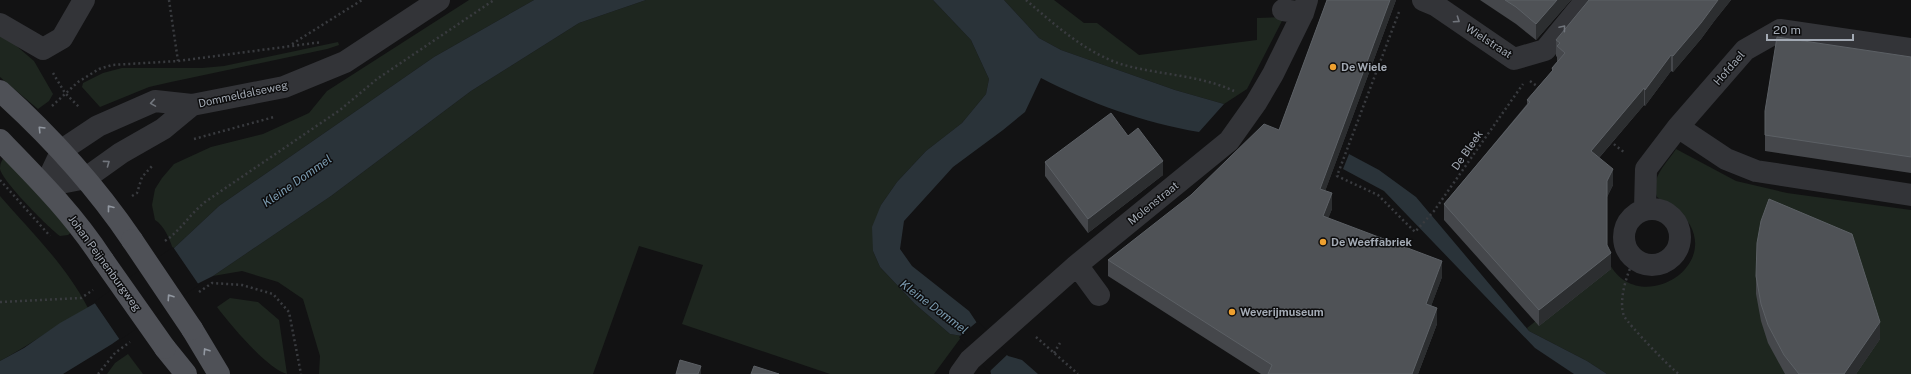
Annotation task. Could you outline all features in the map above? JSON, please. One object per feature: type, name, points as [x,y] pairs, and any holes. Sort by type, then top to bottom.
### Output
[{"type":"main road","points":[[0,91],[35,122],[86,178],[132,240],[192,329],[219,374]]},
{"type":"main road","points":[[0,140],[45,186]]},
{"type":"main road","name":"Johan Peijnenburgweg","points":[[45,186],[84,231],[165,348],[186,374]]},
{"type":"street","points":[[0,24],[43,48],[62,38],[84,0]]},
{"type":"street","name":"Dommeldalseweg","points":[[62,150],[98,126],[142,105],[155,102],[192,105],[284,87],[345,62],[439,0]]},
{"type":"street","name":"Wielstraat","points":[[1423,0],[1435,5],[1514,59],[1545,50],[1586,0]]},
{"type":"street","name":"Molenstraat","points":[[965,367],[1016,319],[1077,266],[1228,140],[1256,103],[1273,74],[1298,8]]},
{"type":"street","name":"Hofdael","points":[[1646,169],[1678,127],[1745,50],[1780,30],[1910,45]]},
{"type":"street","name":"Dommeldalseweg","points":[[45,186],[86,178],[121,153],[163,129],[192,105]]},
{"type":"street","points":[[1678,127],[1726,159],[1756,171],[1911,195]]},
{"type":"street","points":[[45,186],[62,150]]},
{"type":"street","points":[[1645,209],[1646,169]]},
{"type":"street","points":[[1645,209],[1658,209],[1669,214],[1678,224],[1681,236],[1678,249],[1670,259],[1659,265],[1646,265],[1634,260],[1625,247],[1624,231],[1631,217],[1645,209]]},
{"type":"street","points":[[1077,266],[1099,295]]},
{"type":"path","points":[[169,0],[178,61]]},
{"type":"path","points":[[65,93],[78,82],[105,67],[178,61],[289,46],[362,0]]},
{"type":"path","points":[[164,242],[182,228],[192,212],[205,202],[340,110],[377,79],[494,0]]},
{"type":"path","points":[[1026,0],[1052,23],[1098,55],[1150,71],[1209,82],[1232,90],[1256,103]]},
{"type":"path","name":"De Bleek","points":[[1401,7],[1337,176],[1378,195],[1415,232],[1434,211],[1527,79],[1546,93]]},
{"type":"path","points":[[1609,140],[1646,169]]},
{"type":"path","points":[[136,193],[142,177]]},
{"type":"path","points":[[1634,260],[1629,270],[1623,291],[1624,316],[1674,373],[1679,374]]},
{"type":"path","points":[[0,302],[81,298],[94,290]]},
{"type":"path","points":[[1016,319],[1078,374]]},
{"type":"path","points":[[1054,353],[1060,343]]},
{"type":"shaded area","points":[[469,0],[534,0],[434,57],[219,206],[173,249],[164,229],[155,220],[152,205],[155,189],[174,164],[211,147],[263,134],[309,113],[327,91]]},
{"type":"shaded area","points":[[646,0],[933,0],[971,40],[989,79],[986,94],[962,123],[926,151],[897,182],[881,205],[873,251],[880,267],[915,304],[950,334],[962,336],[934,374],[830,374],[682,324],[703,265],[639,246],[593,374],[319,374],[320,356],[303,299],[278,282],[242,271],[213,276],[331,196],[471,91],[579,23]]},
{"type":"shaded area","points":[[1004,0],[1054,0],[1084,23],[1097,23],[1139,55],[1257,40],[1257,18],[1284,17],[1247,89],[1224,104],[1175,90],[1061,50],[1039,38]]},
{"type":"shaded area","points":[[0,34],[7,38],[34,61],[53,94],[49,101],[38,109],[0,77]]},
{"type":"shaded area","points":[[338,42],[339,45],[327,49],[149,87],[100,107],[82,87],[83,83],[103,73],[122,68],[202,68],[224,66]]},
{"type":"shaded area","points":[[1676,149],[1736,181],[1787,193],[1911,210],[1911,374],[1607,374],[1587,361],[1529,331],[1527,328],[1609,263],[1621,278],[1637,286],[1653,286],[1669,281],[1683,271],[1692,258],[1695,242],[1690,225],[1680,213],[1657,197],[1655,190],[1655,184],[1660,172]]},
{"type":"shaded area","points":[[6,156],[74,230],[68,235],[60,236],[27,204],[9,184],[0,169],[3,158]]},
{"type":"shaded area","points":[[0,196],[59,263],[88,308],[0,361]]},
{"type":"shaded area","points":[[230,298],[258,302],[279,320],[287,374],[269,364],[259,355],[217,307]]},
{"type":"shaded area","points":[[128,354],[143,374],[107,374],[115,363]]},
{"type":"water","name":"Kleine Dommel","points":[[534,0],[646,0],[579,23],[471,91],[331,196],[213,276],[197,284],[112,344],[63,374],[0,374],[0,361],[24,348],[60,323],[106,297],[173,249],[219,206],[434,57]]},
{"type":"water","name":"Kleine Dommel","points":[[933,0],[1004,0],[1039,38],[1061,50],[1175,90],[1224,104],[1199,132],[1138,118],[1098,104],[1041,78],[1025,112],[953,167],[904,221],[900,249],[912,266],[969,311],[977,323],[1008,356],[1022,360],[1038,374],[991,374],[990,369],[962,336],[950,334],[915,304],[880,267],[873,251],[872,227],[881,205],[897,182],[926,151],[962,123],[986,94],[989,79],[971,40]]},
{"type":"water","points":[[1349,154],[1379,170],[1416,197],[1529,331],[1587,361],[1607,374],[1574,374],[1535,348],[1384,191],[1343,169]]},
{"type":"pier","points":[[173,247],[199,285],[120,340],[94,302]]},
{"type":"pier","points":[[978,321],[1008,354],[989,372],[959,337]]},
{"type":"building","points":[[1327,0],[1390,0],[1320,189],[1332,193],[1323,216],[1442,261],[1426,304],[1437,308],[1412,374],[1268,374],[1272,365],[1108,260],[1191,195],[1264,124],[1279,130]]},
{"type":"building","points":[[1505,0],[1557,0],[1536,24]]},
{"type":"building","points":[[1589,0],[1718,0],[1673,56],[1671,55],[1645,90],[1644,88],[1591,151],[1613,169],[1607,181],[1607,245],[1611,253],[1539,310],[1444,204],[1530,102],[1527,100],[1553,70],[1552,68],[1565,53],[1557,46],[1560,43],[1556,40]]},
{"type":"building","points":[[1777,37],[1911,57],[1911,157],[1765,135],[1765,111]]},
{"type":"building","points":[[1111,113],[1128,136],[1138,128],[1163,161],[1088,219],[1045,162]]},
{"type":"building","points":[[1769,199],[1852,234],[1880,322],[1844,374],[1799,374],[1784,355],[1768,325],[1761,304],[1756,276],[1757,243],[1761,221]]},
{"type":"building","points":[[680,360],[701,366],[698,374],[676,374]]},
{"type":"building","points":[[754,366],[779,374],[751,374]]},
{"type":"place","name":"De Wiele","points":[[1333,67]]},
{"type":"place","name":"De Weeffabriek","points":[[1323,242]]},
{"type":"place","name":"Weverijmuseum","points":[[1232,312]]}]
